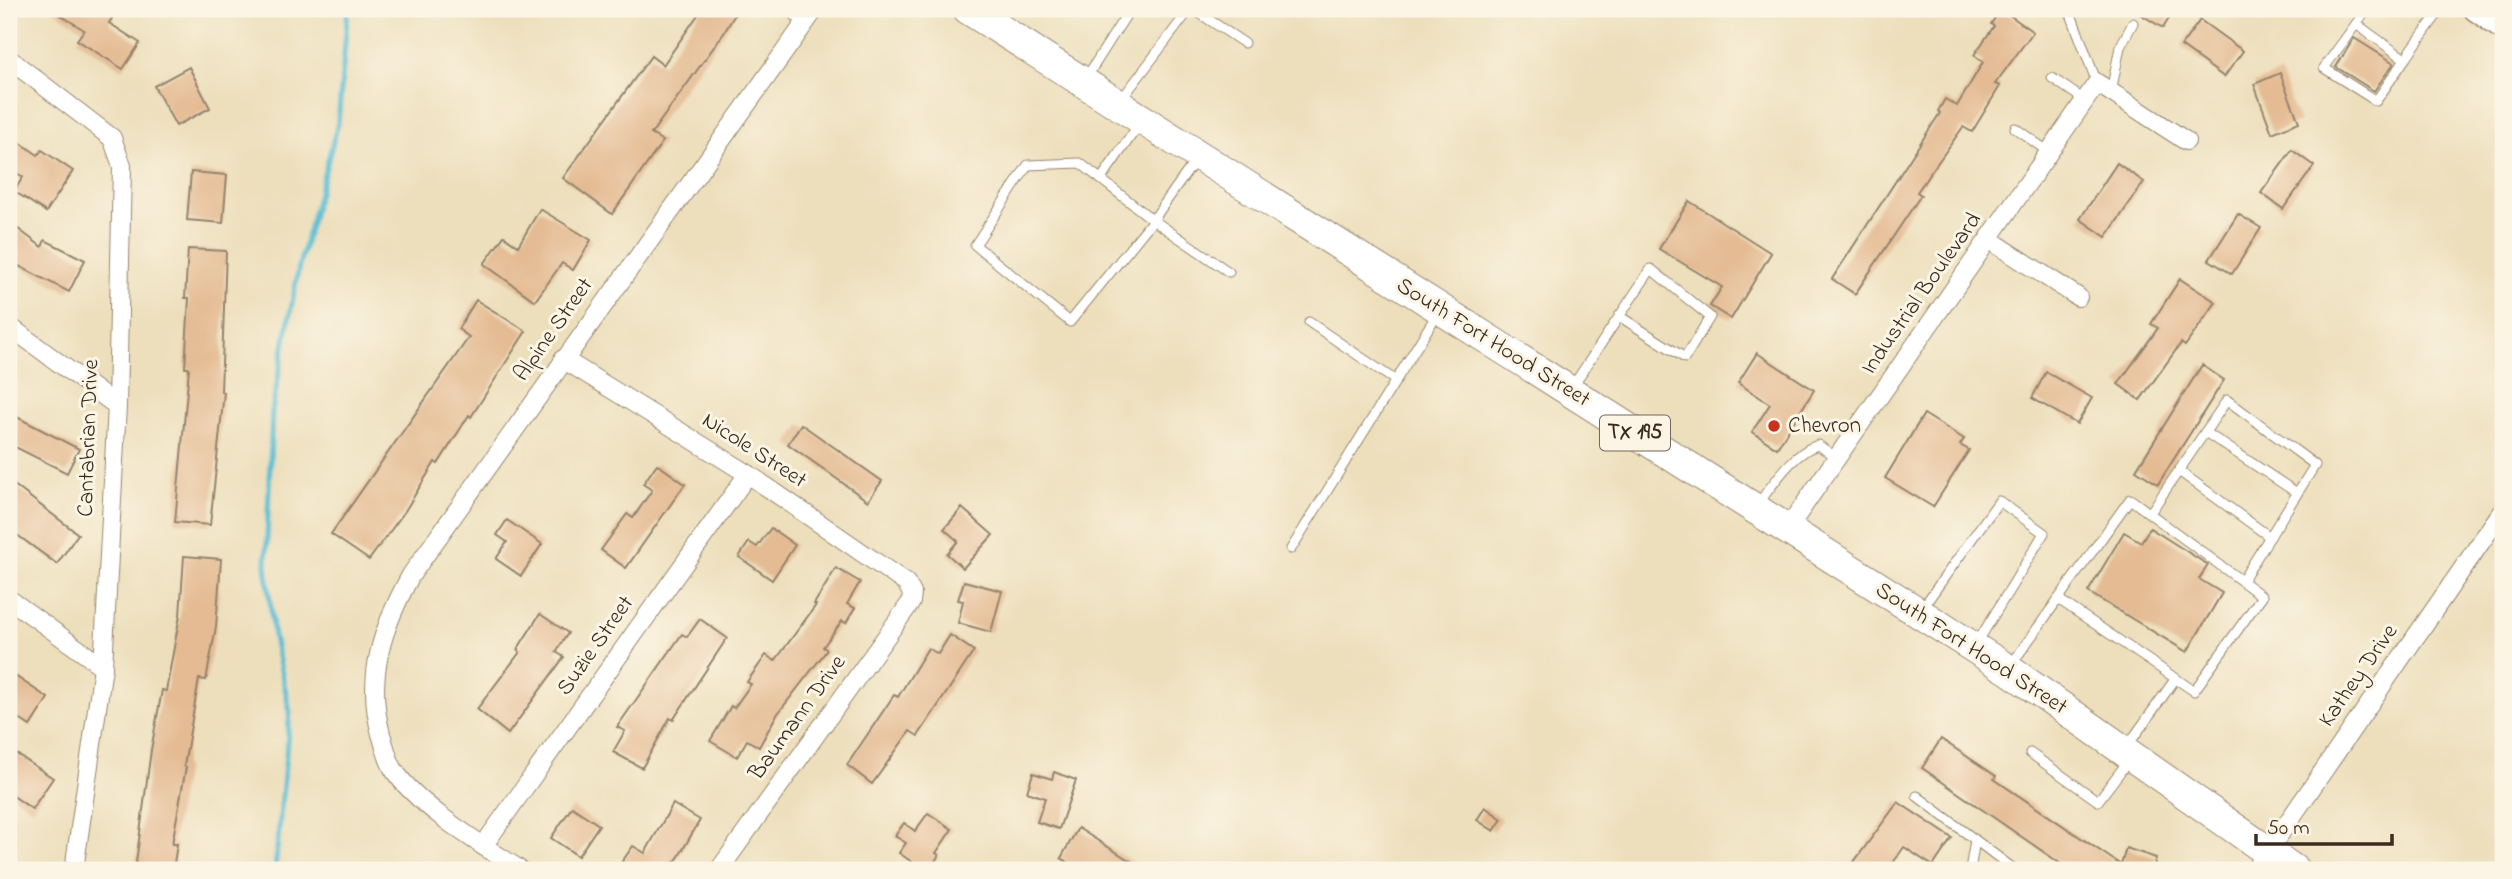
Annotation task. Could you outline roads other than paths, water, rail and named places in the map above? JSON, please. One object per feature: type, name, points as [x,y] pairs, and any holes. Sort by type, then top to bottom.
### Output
[{"type":"highway","name":"South Fort Hood Street","points":[[968,9],[1200,154],[1786,531],[2008,669],[2129,753],[2261,861],[2294,870]]},
{"type":"street","points":[[2477,9],[2503,28]]},
{"type":"street","name":"Alpine Street","points":[[520,870],[483,846],[423,800],[393,768],[380,729],[375,698],[376,659],[391,611],[411,575],[809,16]]},
{"type":"street","name":"Cantabrian Drive","points":[[9,59],[113,138],[122,166],[117,406],[103,667],[74,870]]},
{"type":"street","name":"Industrial Boulevard","points":[[1786,531],[2086,101],[2104,88]]},
{"type":"street","points":[[2104,88],[2186,141]]},
{"type":"street","points":[[1990,240],[2078,297]]},
{"type":"street","points":[[9,326],[117,406]]},
{"type":"street","name":"Nicole Street","points":[[563,359],[748,474],[906,583],[912,593]]},
{"type":"street","name":"Suzie Street","points":[[483,846],[748,474]]},
{"type":"street","name":"Kathey Drive","points":[[2261,861],[2503,510]]},
{"type":"street","name":"Baumann Drive","points":[[719,870],[911,602],[912,593]]},
{"type":"street","points":[[9,598],[103,667]]},
{"type":"lane","points":[[788,9],[809,16]]},
{"type":"lane","points":[[1083,82],[1130,9]]},
{"type":"lane","points":[[1101,179],[1130,112],[1192,9],[1244,43]]},
{"type":"lane","points":[[2069,9],[2104,88]]},
{"type":"lane","points":[[2367,9],[2324,68],[2376,101],[2441,9]]},
{"type":"lane","points":[[2104,88],[2133,23]]},
{"type":"lane","points":[[2356,24],[2405,59]]},
{"type":"lane","points":[[2052,78],[2086,101]]},
{"type":"lane","points":[[2015,128],[2050,153]]},
{"type":"lane","points":[[1200,154],[1153,220],[1070,322],[975,245],[1028,165],[1080,163],[1153,220],[1229,272]]},
{"type":"lane","points":[[1569,392],[1619,316],[1651,269],[1710,317],[1685,358],[1619,316]]},
{"type":"lane","points":[[1291,549],[1440,310]]},
{"type":"lane","points":[[1309,322],[1396,381]]},
{"type":"lane","points":[[2150,513],[2227,400],[2315,465],[2242,581]]},
{"type":"lane","points":[[2205,432],[2297,493]]},
{"type":"lane","points":[[1754,510],[1789,466],[1810,447],[1818,444],[1837,458]]},
{"type":"lane","points":[[2179,471],[2270,537]]},
{"type":"lane","points":[[2008,669],[2058,599],[2130,499],[2262,596],[2194,691],[2058,599]]},
{"type":"lane","points":[[1918,613],[1998,501],[2044,533],[1974,648]]},
{"type":"lane","points":[[2030,753],[2098,802],[2176,678]]},
{"type":"lane","points":[[1917,796],[2015,870]]},
{"type":"lane","points":[[1970,870],[1975,840]]},
{"type":"waterway","points":[[275,870],[290,712],[274,637],[266,565],[272,411],[299,266],[338,123],[348,9]]},
{"type":"place","name":"Chevron","points":[[1774,426]]}]
